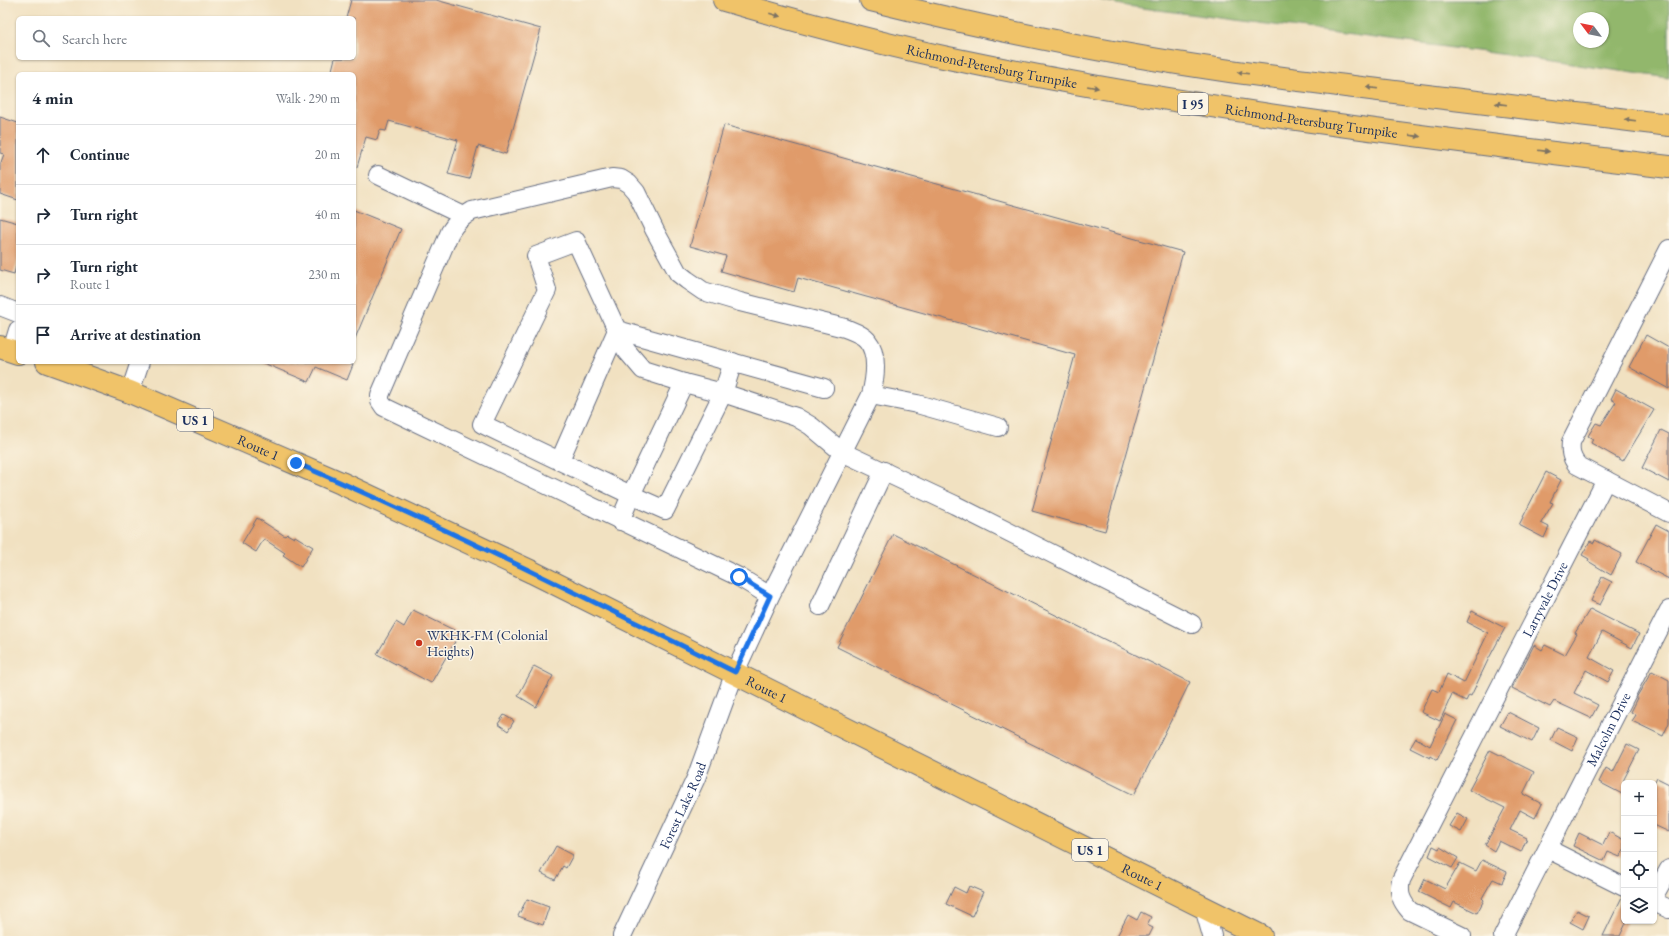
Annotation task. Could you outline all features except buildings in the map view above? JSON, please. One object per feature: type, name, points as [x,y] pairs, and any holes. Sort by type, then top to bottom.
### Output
[{"type":"main road","name":"Richmond-Petersburg Turnpike","points":[[724,0],[829,30],[936,56],[1088,86],[1243,112],[1388,133],[1669,167]]},
{"type":"main road","points":[[871,0],[942,18],[1063,43],[1228,71],[1669,125]]},
{"type":"main road","name":"Route 1","points":[[58,364],[70,366],[349,486],[532,572],[735,672],[1261,936]]},
{"type":"street","points":[[378,174],[464,216],[450,232],[380,395],[380,401],[384,407],[739,577],[770,596]]},
{"type":"street","name":"Forest Lake Road","points":[[464,216],[472,211],[612,178],[621,179],[629,184],[636,192],[655,231],[678,272],[687,280],[703,291],[856,332],[867,340],[875,363],[875,378],[871,395],[770,596],[735,672],[696,778],[622,936]]},
{"type":"street","points":[[733,362],[723,393],[666,510],[631,495],[482,424],[547,290],[536,256],[576,241],[626,350],[643,370],[723,393],[796,417],[811,426],[842,452],[884,471],[1192,624]]},
{"type":"street","points":[[1669,249],[1571,442],[1570,451],[1572,458],[1578,465],[1669,513]]},
{"type":"street","points":[[0,306],[16,312]]},
{"type":"street","points":[[617,330],[824,388]]},
{"type":"street","points":[[560,460],[617,330]]},
{"type":"street","points":[[130,392],[139,364]]},
{"type":"street","points":[[620,521],[684,383]]},
{"type":"street","points":[[871,395],[917,404],[998,427]]},
{"type":"street","points":[[820,606],[884,471]]},
{"type":"street","name":"Larryvale Drive","points":[[1462,936],[1410,911],[1403,904],[1400,896],[1399,887],[1401,880],[1606,480]]},
{"type":"street","name":"Malcolm Drive","points":[[1548,849],[1669,610]]},
{"type":"street","points":[[1503,936],[1548,849],[1621,886]]},
{"type":"street","points":[[1657,891],[1669,869]]},
{"type":"street","points":[[1657,903],[1669,909]]},
{"type":"street","points":[[1204,908],[1212,936]]},
{"type":"green space","points":[[1100,0],[1669,0],[1669,78],[1523,57],[1127,6]]},
{"type":"place","name":"WKHK-FM (Colonial Heights)","points":[[419,643]]},
{"type":"route","points":[[296,463],[532,572],[735,672],[770,596],[739,577]]}]
